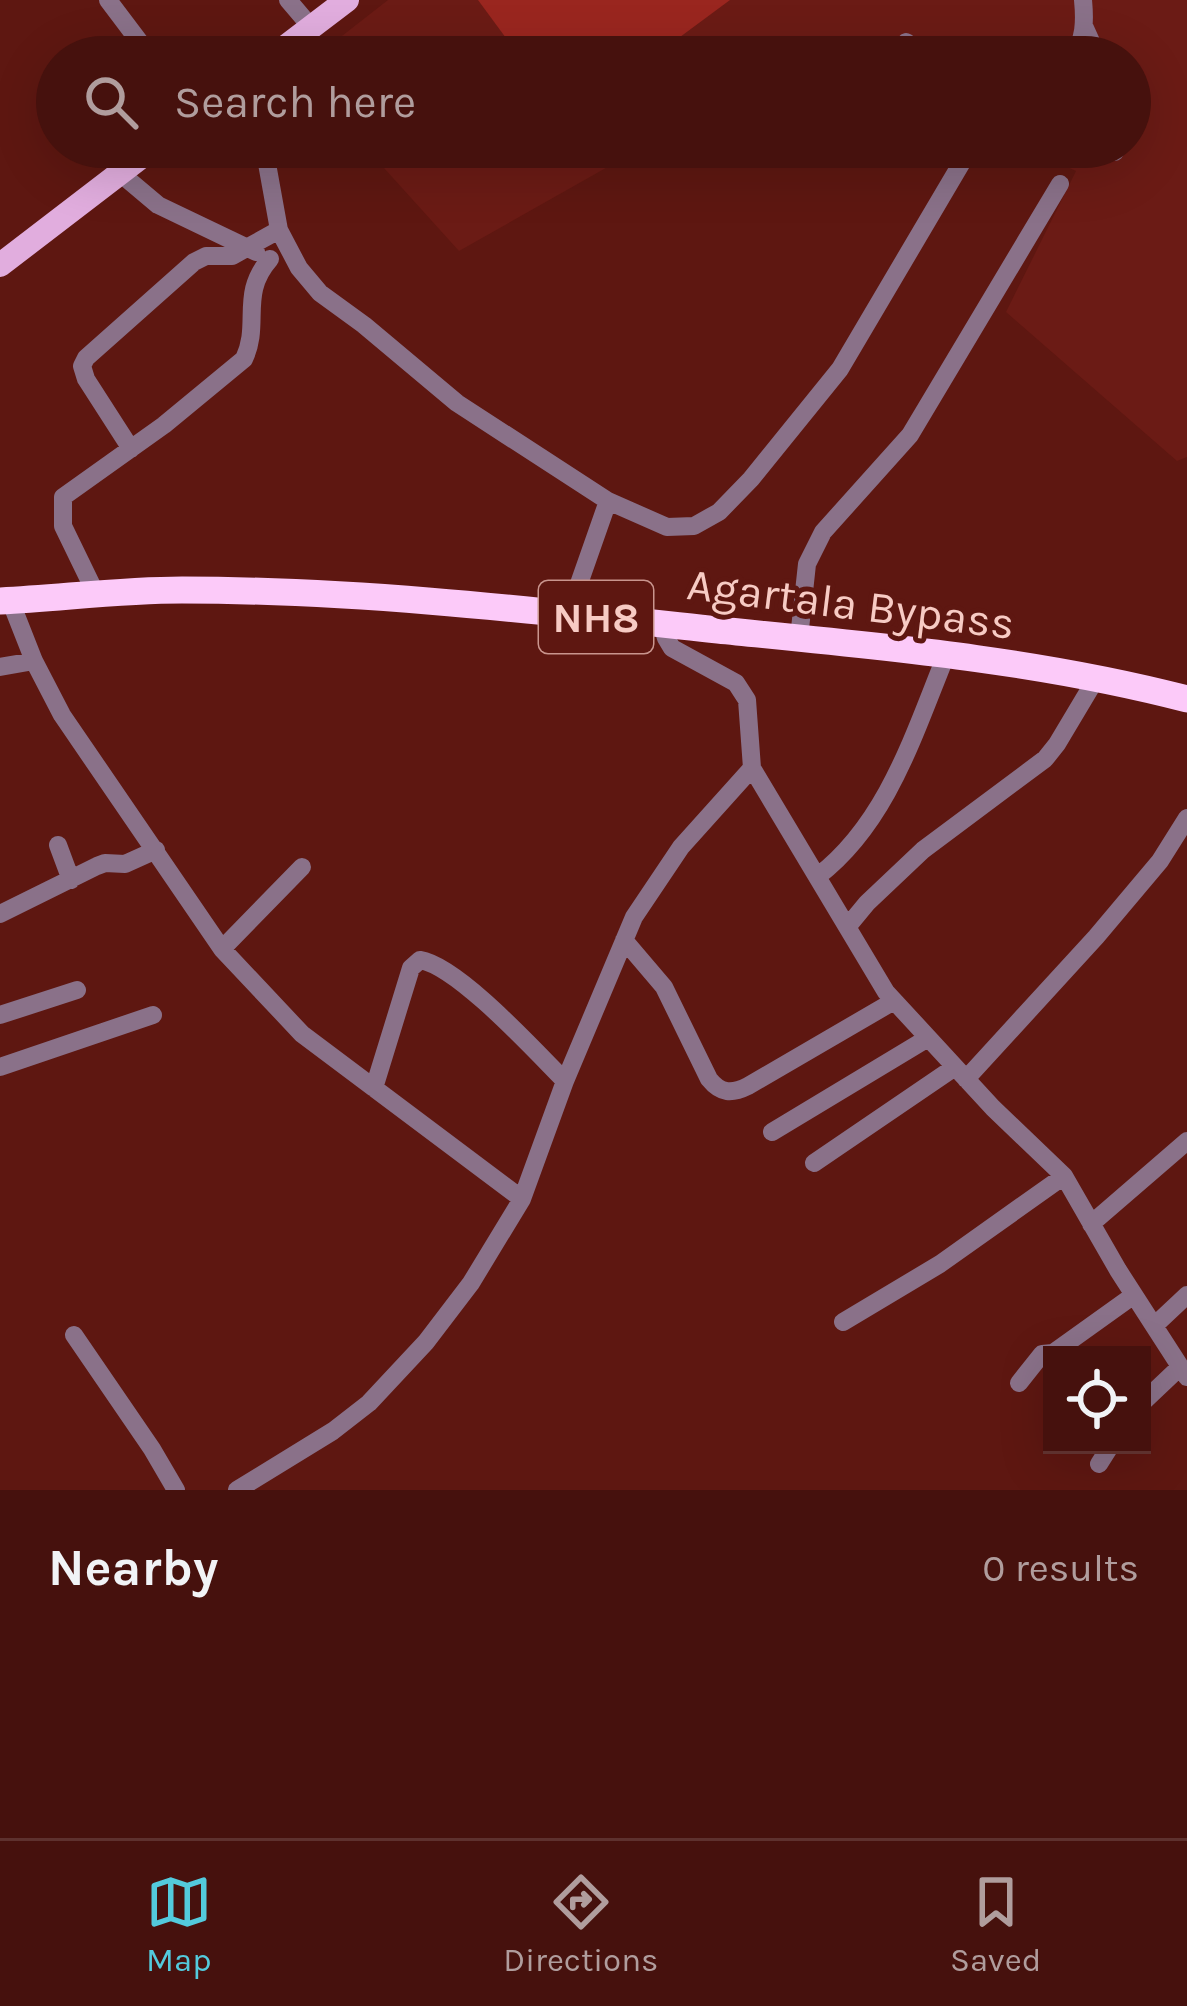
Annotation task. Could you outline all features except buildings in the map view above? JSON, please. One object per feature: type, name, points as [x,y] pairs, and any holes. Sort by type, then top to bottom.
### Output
[{"type":"highway","name":"Agartala Bypass","points":[[5,601],[177,590],[290,592],[662,622],[947,653],[1096,677],[1187,699]]},
{"type":"main road","points":[[299,36],[347,0]]},
{"type":"main road","points":[[0,265],[127,168]]},
{"type":"street","points":[[108,0],[135,36]]},
{"type":"street","points":[[288,0],[311,27]]},
{"type":"street","points":[[1082,0],[1082,36]]},
{"type":"street","points":[[1084,26],[1088,36]]},
{"type":"street","points":[[268,168],[279,230],[320,293],[457,403],[608,501],[667,527],[694,526],[719,512],[751,479],[840,369],[959,168]]},
{"type":"street","points":[[120,173],[158,205],[270,259],[295,260]]},
{"type":"street","points":[[799,638],[808,564],[824,532],[910,435],[1060,184]]},
{"type":"street","points":[[130,449],[86,379],[82,366],[86,358],[194,262],[206,256],[232,256],[279,230]]},
{"type":"street","points":[[95,594],[63,526],[63,497],[244,359],[257,273],[270,259]]},
{"type":"street","points":[[568,615],[608,501]]},
{"type":"street","points":[[5,601],[58,707],[222,949],[302,1034],[522,1199]]},
{"type":"street","points":[[662,622],[672,648],[736,683],[747,700],[752,768],[894,1001],[992,1108],[1064,1176],[1184,1372],[1151,1396]]},
{"type":"street","points":[[818,876],[855,843],[895,779],[947,653]]},
{"type":"street","points":[[0,667],[34,661]]},
{"type":"street","points":[[848,926],[923,850],[1045,759],[1096,677]]},
{"type":"street","points":[[241,1489],[370,1403],[471,1283],[522,1199],[634,917],[681,847],[752,768]]},
{"type":"street","points":[[814,1162],[960,1073],[1096,937],[1160,861],[1187,818]]},
{"type":"street","points":[[58,845],[71,880]]},
{"type":"street","points":[[0,914],[105,863],[125,864],[156,850]]},
{"type":"street","points":[[222,949],[302,867]]},
{"type":"street","points":[[624,940],[664,986],[709,1079],[725,1091],[748,1086],[894,1001]]},
{"type":"street","points":[[374,1088],[411,968],[420,960],[435,964],[488,1005],[565,1081]]},
{"type":"street","points":[[0,1015],[77,990]]},
{"type":"street","points":[[0,1067],[153,1015]]},
{"type":"street","points":[[772,1132],[928,1038]]},
{"type":"street","points":[[1091,1224],[1187,1142]]},
{"type":"street","points":[[843,1322],[940,1264],[1064,1176]]},
{"type":"street","points":[[1019,1383],[1042,1354],[1054,1353],[1134,1295]]},
{"type":"street","points":[[1154,1326],[1187,1295]]},
{"type":"street","points":[[74,1335],[176,1490]]},
{"type":"street","points":[[1100,1463],[1106,1454]]},
{"type":"shaded area","points":[[388,0],[1187,0],[1187,457],[1177,461],[1006,312],[1076,171],[1070,168],[1151,168],[1151,36],[342,36]]},
{"type":"shaded area","points":[[384,168],[606,168],[459,251]]}]
